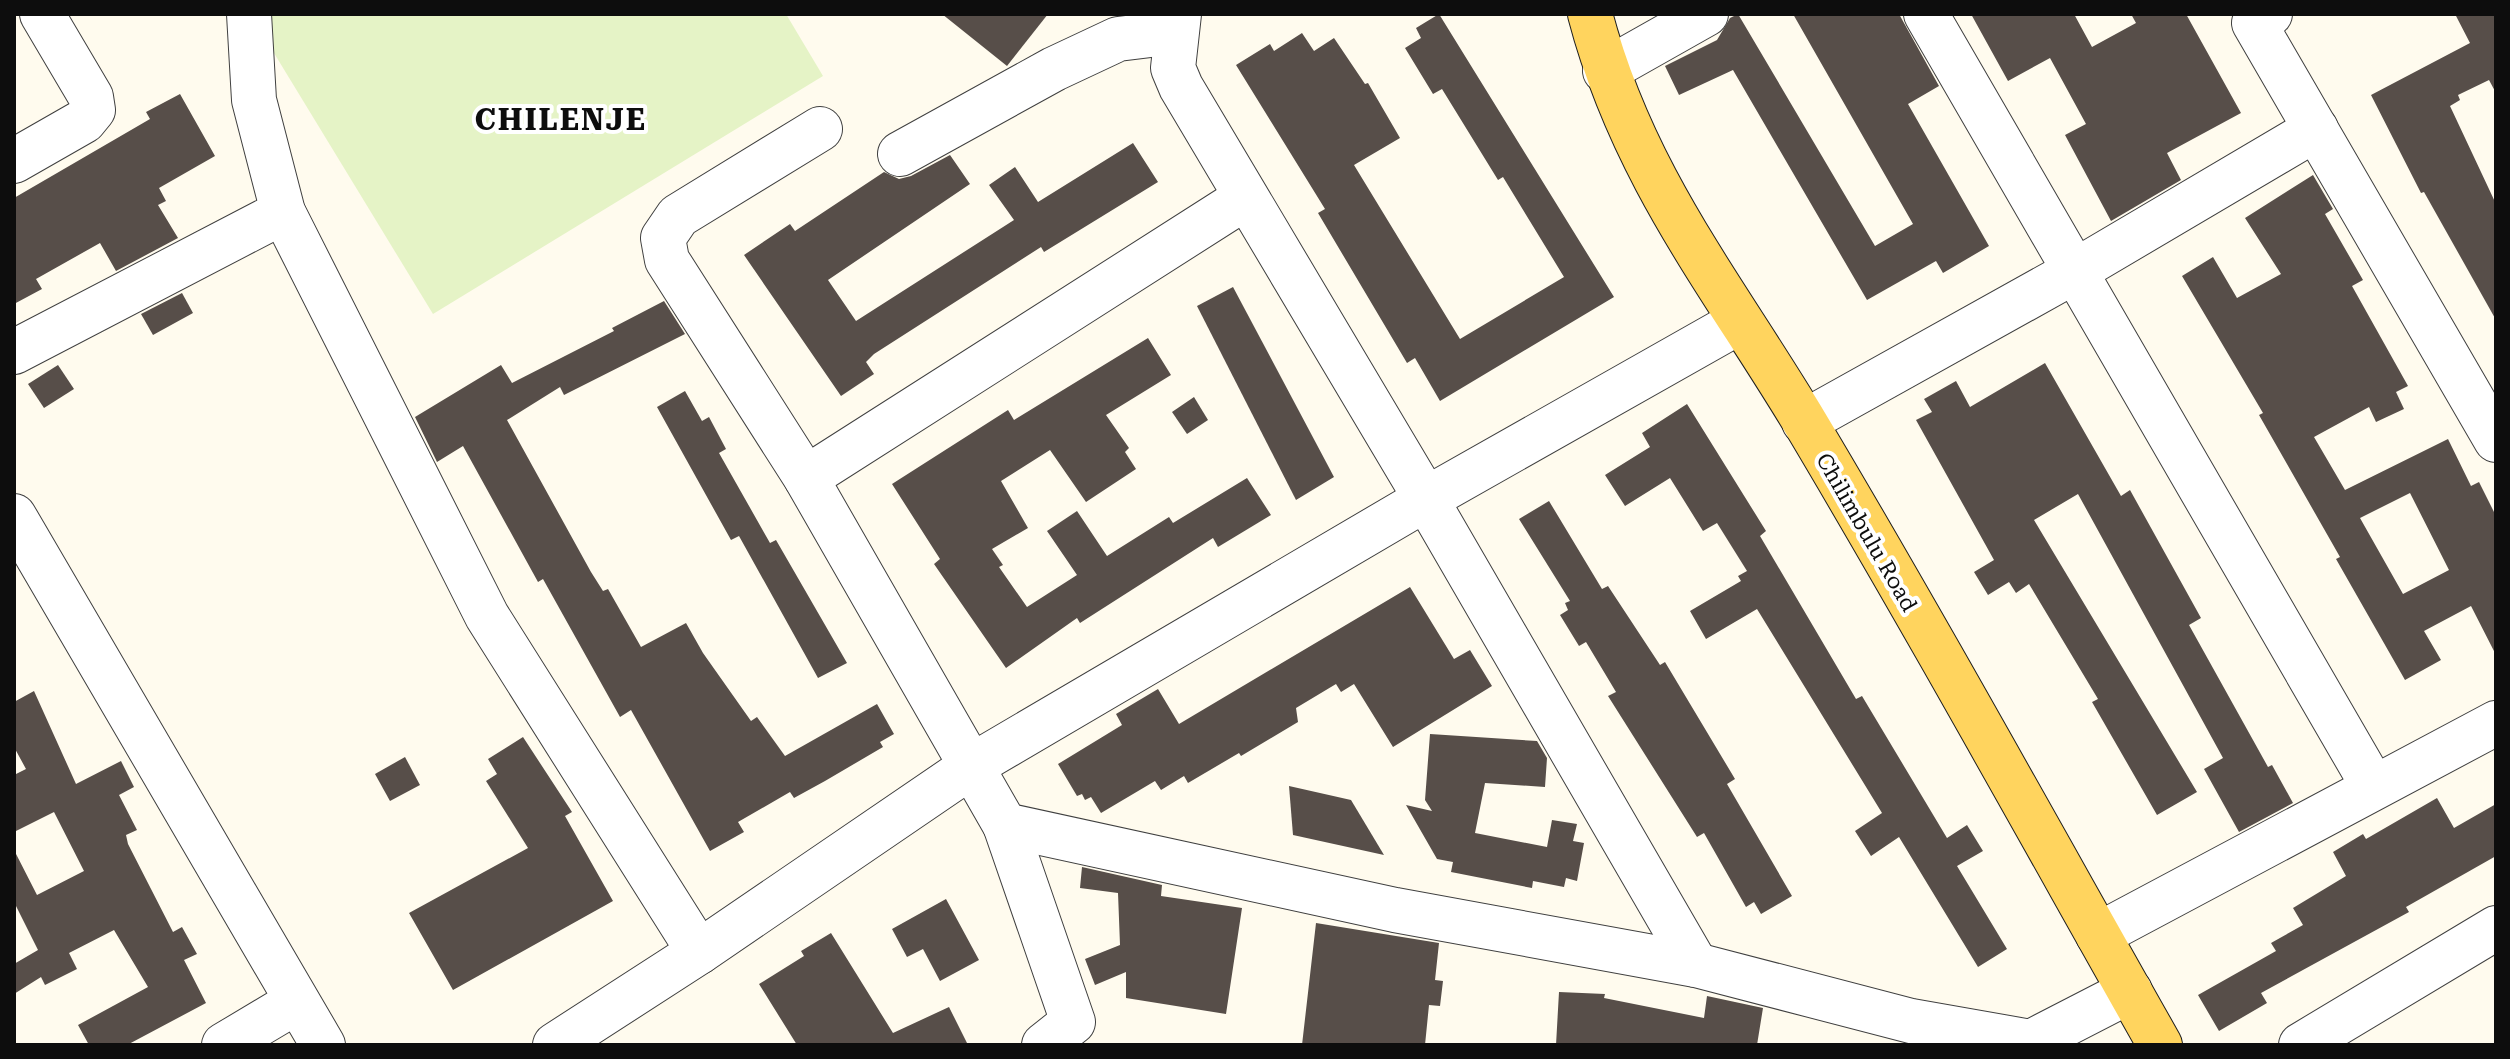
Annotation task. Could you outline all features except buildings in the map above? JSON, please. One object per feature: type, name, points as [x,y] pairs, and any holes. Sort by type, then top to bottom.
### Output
[{"type":"main road","name":"Chilimbulu Road","points":[[1590,14],[1605,71],[1659,191],[1804,422],[2160,1045]]},
{"type":"street","points":[[14,161],[84,121],[93,110],[91,97],[42,14]]},
{"type":"street","points":[[249,14],[254,100],[283,212],[487,616],[699,952]]},
{"type":"street","points":[[1605,71],[1706,14]]},
{"type":"street","points":[[1926,14],[2373,786]]},
{"type":"street","points":[[2270,14],[2254,23],[2496,440]]},
{"type":"street","points":[[900,154],[1054,69],[1118,39],[1177,23],[1173,68],[1177,78],[1696,965]]},
{"type":"street","points":[[820,129],[678,216],[663,238],[667,260],[806,478],[1005,825],[1070,1037]]},
{"type":"street","points":[[1804,422],[2077,270],[2316,129]]},
{"type":"street","points":[[806,478],[1245,198]]},
{"type":"street","points":[[14,352],[283,212]]},
{"type":"street","points":[[555,1045],[699,952],[973,765],[1426,499],[1739,322]]},
{"type":"street","points":[[14,516],[323,1045]]},
{"type":"street","points":[[2098,935],[2496,723]]},
{"type":"street","points":[[1005,825],[1395,910],[1696,965],[1902,1033],[2031,1044],[2130,991]]},
{"type":"street","points":[[2301,1045],[2496,928]]},
{"type":"street","points":[[224,1045],[296,1002]]},
{"type":"green space","points":[[257,14],[786,14],[823,76],[433,314],[252,17]]},
{"type":"district","name":"CHILENJE","points":[[561,120]]}]
